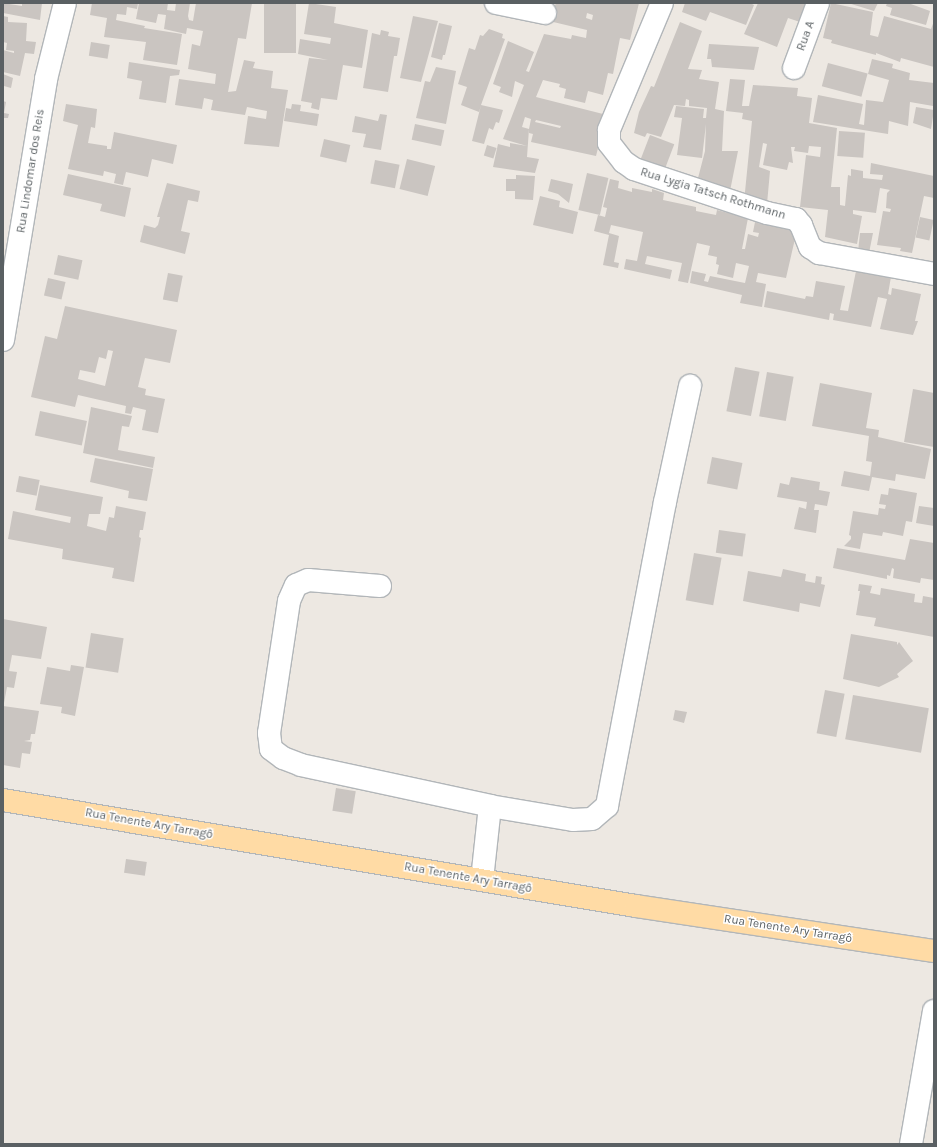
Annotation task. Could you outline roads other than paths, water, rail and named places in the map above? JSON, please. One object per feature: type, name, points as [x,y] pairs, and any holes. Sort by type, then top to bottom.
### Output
[{"type":"main road","name":"Rua Tenente Ary Tarragô","points":[[3,800],[482,880],[934,951]]},
{"type":"street","name":"Rua Lindomar dos Reis","points":[[3,340],[46,79],[65,3]]},
{"type":"street","points":[[496,3],[545,13]]},
{"type":"street","name":"Rua Lygia Tatsch Rothmann","points":[[662,3],[609,130],[609,144],[616,153],[634,169],[767,213],[796,219],[801,225],[810,247],[819,253],[934,274]]},
{"type":"street","name":"Rua A","points":[[794,68],[818,3]]},
{"type":"street","points":[[380,586],[308,580],[296,585],[289,601],[273,702],[269,733],[271,749],[284,758],[301,765],[490,806],[573,820],[592,819],[607,806],[665,502],[690,386]]},
{"type":"street","points":[[482,880],[490,806]]},
{"type":"street","points":[[911,1144],[934,1011]]}]
